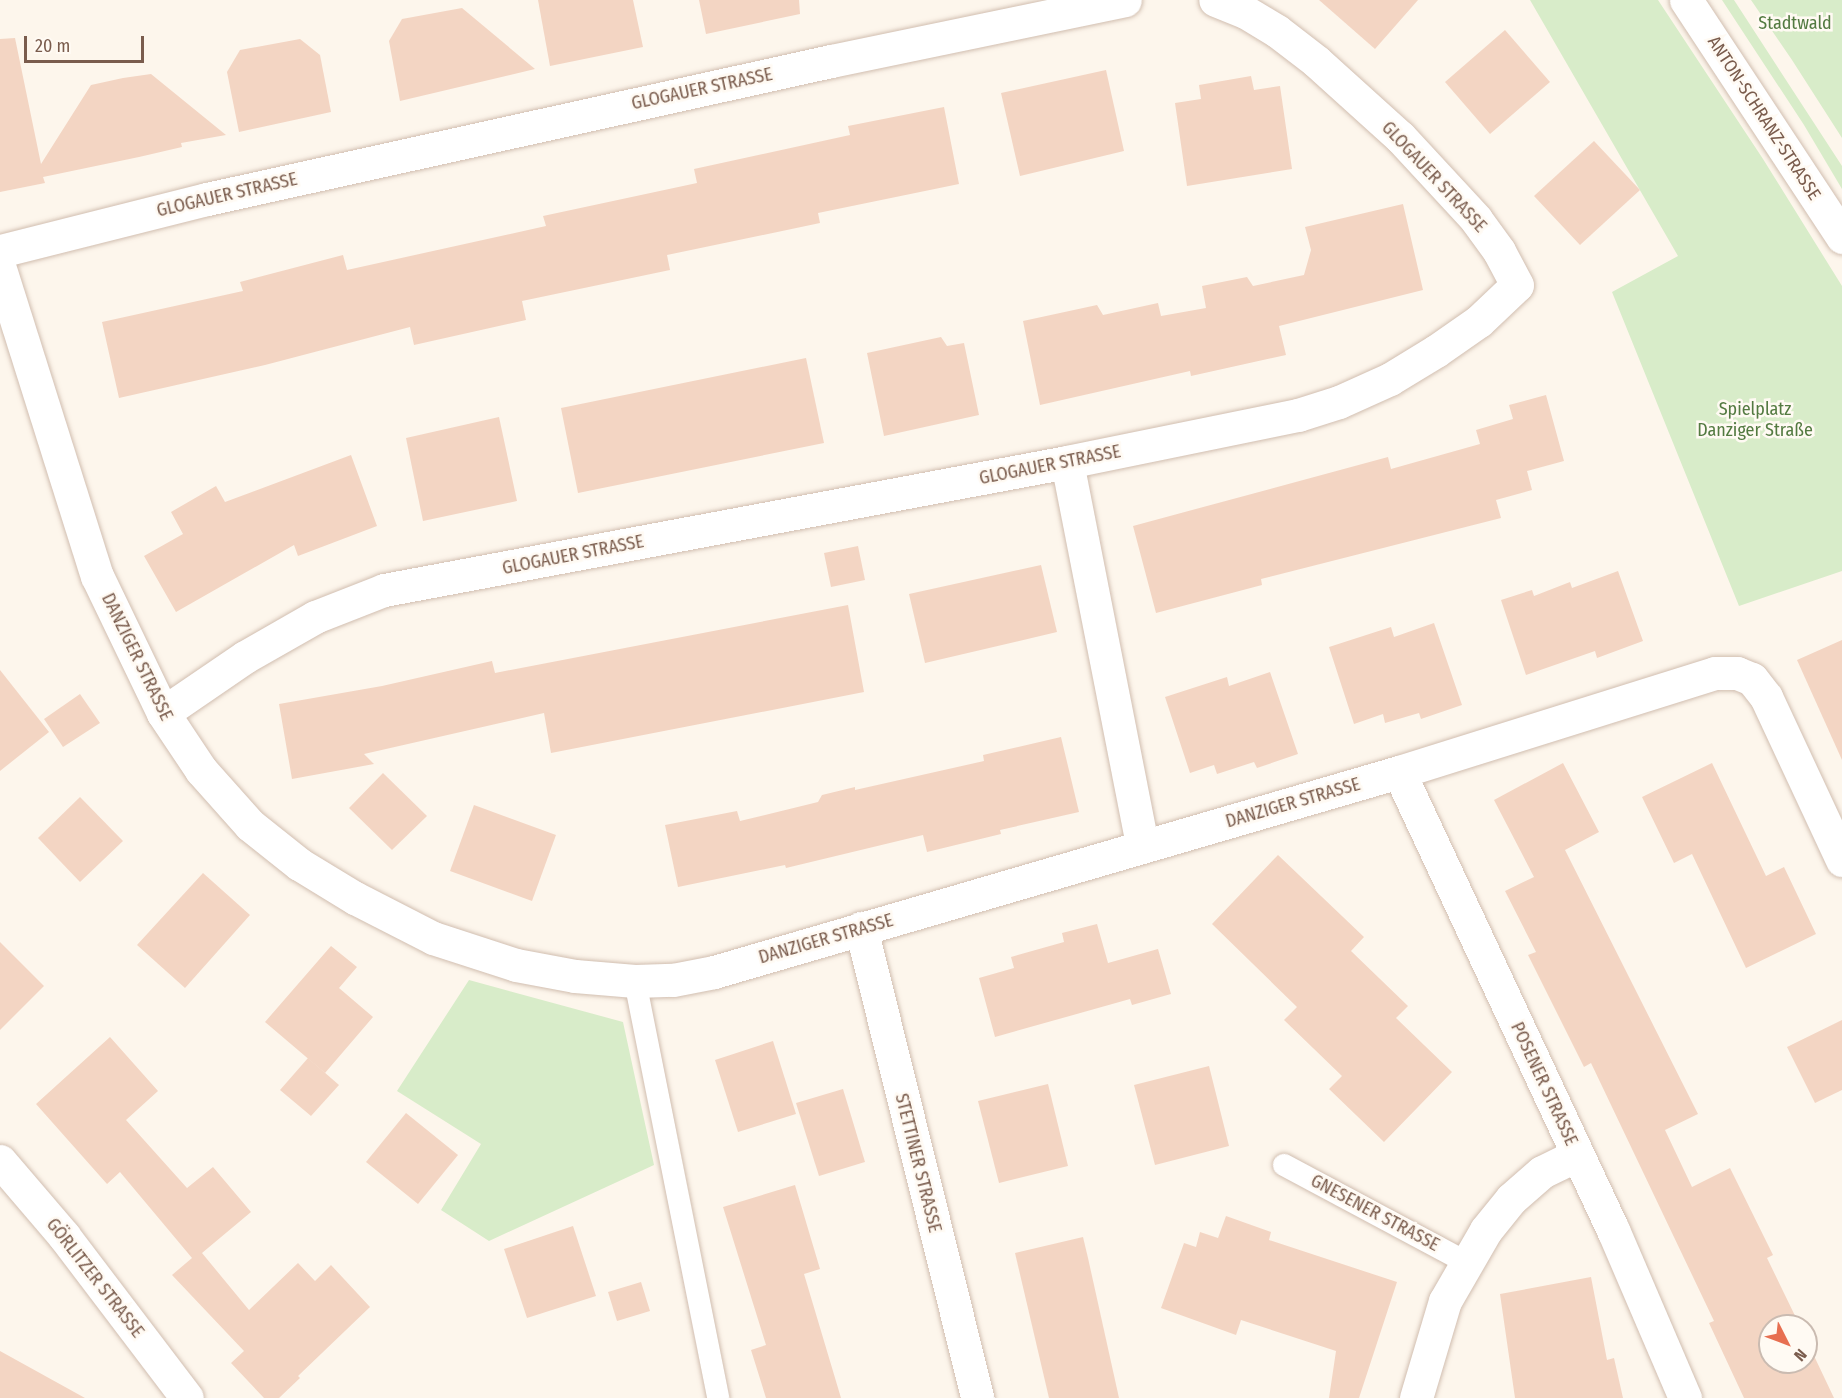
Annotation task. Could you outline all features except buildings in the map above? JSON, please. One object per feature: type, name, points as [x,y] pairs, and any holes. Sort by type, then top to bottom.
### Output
[{"type":"street","name":"GLOGAUER STRASSE","points":[[0,251],[207,199],[831,61],[1125,0]]},
{"type":"street","name":"GLOGAUER STRASSE","points":[[163,713],[245,657],[315,617],[384,590],[1067,462],[1298,415],[1339,402],[1390,379],[1479,321],[1517,285],[1499,251],[1476,219],[1400,137],[1316,62],[1277,31],[1245,12],[1215,0]]},
{"type":"street","name":"ANTON-SCHRANZ-STRASSE","points":[[1686,0],[1842,237]]},
{"type":"street","name":"DANZIGER STRASSE","points":[[0,269],[97,576],[163,713],[201,770],[250,825],[299,864],[355,898],[433,938],[516,965],[575,976],[635,981],[673,980],[714,972],[1399,771],[1715,673],[1737,673],[1752,679],[1766,697],[1842,860]]},
{"type":"street","points":[[1067,462],[1142,846]]},
{"type":"street","name":"POSENER STRASSE","points":[[1399,771],[1613,1230],[1685,1398]]},
{"type":"street","name":"STETTINER STRASSE","points":[[861,928],[977,1398]]},
{"type":"street","points":[[1416,1398],[1445,1301],[1466,1262],[1511,1198],[1542,1172],[1577,1155]]},
{"type":"street","name":"GÖRLITZER STRASSE","points":[[0,1161],[64,1236],[187,1398]]},
{"type":"lane","points":[[635,981],[717,1398]]},
{"type":"lane","name":"GNESENER STRASSE","points":[[1284,1165],[1466,1262]]},
{"type":"green space","name":"Spielplatz Danziger Straße","points":[[1530,0],[1658,0],[1763,159],[1842,286],[1842,571],[1739,606],[1612,292],[1678,256]]},
{"type":"green space","points":[[1722,0],[1734,0],[1842,166],[1842,189],[1804,125]]},
{"type":"green space","name":"Stadtwald","points":[[1751,0],[1842,0],[1842,138],[1792,60]]},
{"type":"green space","points":[[469,980],[623,1022],[654,1165],[489,1241],[441,1210],[481,1144],[397,1091]]}]
